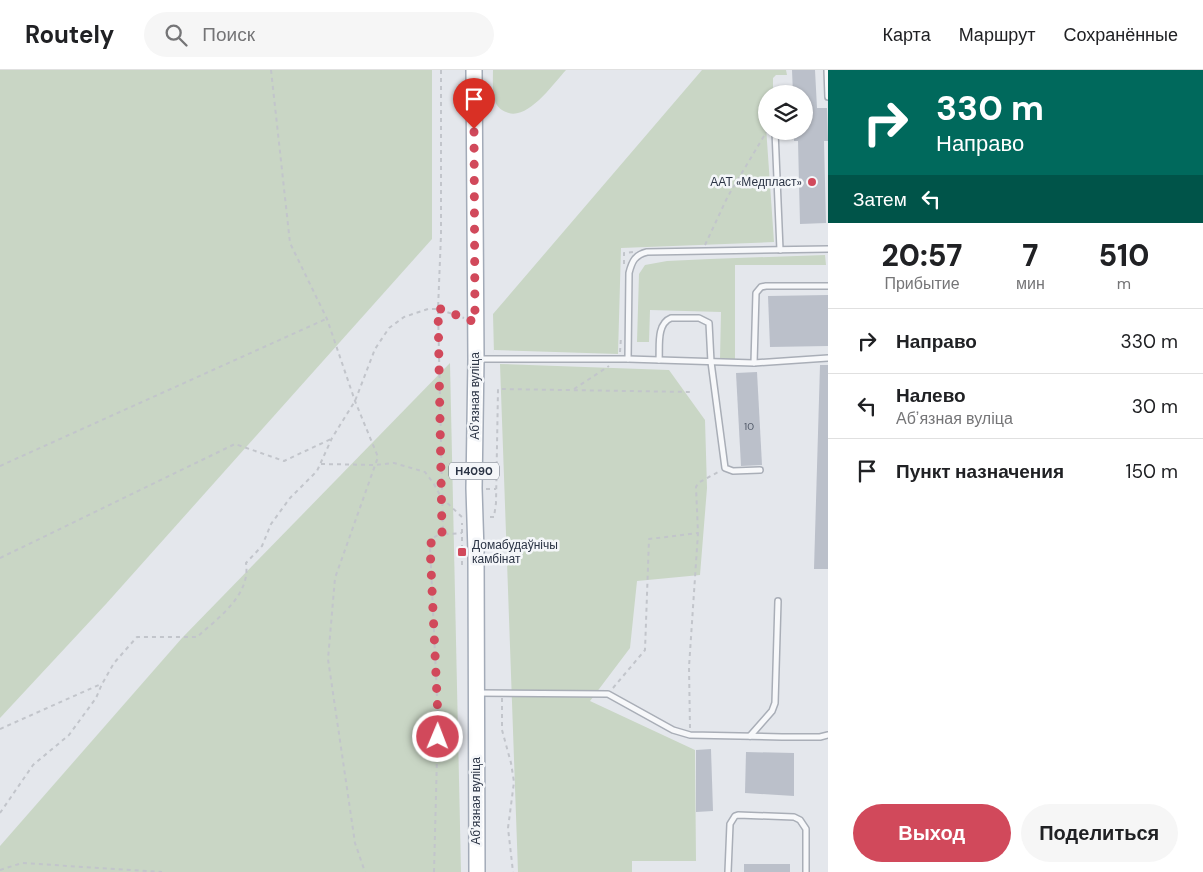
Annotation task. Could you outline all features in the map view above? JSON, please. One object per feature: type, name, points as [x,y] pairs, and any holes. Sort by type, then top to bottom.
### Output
[{"type":"main road","name":"Абʼязная вуліца","points":[[474,70],[476,359],[474,488],[477,872]]},
{"type":"lane","points":[[827,70],[828,97]]},
{"type":"lane","points":[[775,140],[780,250]]},
{"type":"lane","points":[[628,359],[629,273],[633,260],[639,254],[647,252],[828,249]]},
{"type":"lane","points":[[754,363],[756,293],[758,290],[766,286],[828,286]]},
{"type":"lane","points":[[659,360],[661,326],[663,323],[671,318],[699,318],[709,323],[711,362],[725,468],[733,471],[760,470]]},
{"type":"lane","points":[[476,359],[628,359],[754,363],[828,358]]},
{"type":"lane","points":[[750,736],[774,707],[778,601]]},
{"type":"lane","points":[[475,692],[502,694],[608,694],[673,730],[690,735],[810,737],[828,734]]},
{"type":"lane","points":[[728,872],[730,824],[734,816],[738,815],[794,817],[800,820],[806,828],[806,872]]},
{"type":"path","points":[[271,70],[290,243],[327,319],[355,401],[378,458],[335,578],[328,659],[355,843],[365,872]]},
{"type":"path","points":[[440,70],[440,252],[438,308],[442,532]]},
{"type":"path","points":[[702,250],[728,196],[762,140]]},
{"type":"path","points":[[623,272],[624,252],[634,252]]},
{"type":"path","points":[[0,813],[33,765],[69,735],[96,698],[114,663],[137,637],[197,637],[230,607],[245,583],[246,564],[262,546],[271,524],[290,498],[317,471],[332,438],[355,401],[375,349],[389,328],[404,317],[428,309],[438,308],[475,322]]},
{"type":"path","points":[[0,466],[327,319]]},
{"type":"path","points":[[574,390],[620,359],[621,330]]},
{"type":"path","points":[[490,517],[494,517],[496,503],[498,389],[693,392]]},
{"type":"path","points":[[0,558],[235,444],[284,461],[332,438]]},
{"type":"path","points":[[320,464],[375,465],[394,463],[425,472],[441,497],[463,518]]},
{"type":"path","points":[[690,735],[689,667],[698,533],[696,487],[698,483],[725,468]]},
{"type":"path","points":[[442,532],[448,534],[462,532]]},
{"type":"path","points":[[434,872],[438,718],[430,546],[433,538],[442,532]]},
{"type":"path","points":[[608,694],[645,650],[649,539],[698,533]]},
{"type":"path","points":[[461,537],[462,565]]},
{"type":"path","points":[[0,729],[102,684]]},
{"type":"path","points":[[502,694],[502,730],[514,782],[508,828],[513,872]]},
{"type":"path","points":[[0,870],[22,863],[162,872]]},
{"type":"green space","points":[[0,70],[432,70],[432,239],[106,604],[0,718]]},
{"type":"green space","points":[[493,70],[566,70],[531,107],[514,114],[502,110],[496,103],[493,90]]},
{"type":"green space","points":[[702,70],[786,70],[787,75],[776,75],[773,78],[773,85],[758,85],[758,140],[767,140],[774,242],[621,248],[618,354],[494,350],[494,354],[493,314]]},
{"type":"green space","points":[[825,255],[826,265],[735,265],[735,362],[720,359],[721,312],[650,310],[649,342],[637,342],[639,274],[645,265],[667,261]]},
{"type":"green space","points":[[450,363],[461,872],[0,872],[0,846],[182,638]]},
{"type":"green space","points":[[500,364],[669,370],[705,420],[707,488],[700,575],[637,581],[630,648],[590,701],[695,750],[696,861],[632,861],[632,872],[518,872]]},
{"type":"building","name":"ААТ «Медпласт»","points":[[792,70],[815,70],[817,108],[827,108],[828,141],[824,141],[826,223],[800,224],[798,141],[794,140],[813,140],[813,85],[793,85]]},
{"type":"building","points":[[828,295],[828,346],[770,347],[768,296]]},
{"type":"building","points":[[820,365],[828,365],[828,569],[814,569]]},
{"type":"building","points":[[757,372],[762,465],[741,466],[736,373]]},
{"type":"building","points":[[711,749],[713,811],[696,812],[696,750]]},
{"type":"building","points":[[746,752],[794,753],[794,796],[745,793]]},
{"type":"building","points":[[744,864],[790,864],[790,872],[744,872]]},
{"type":"place","name":"ААТ «Медпласт»","points":[[812,182]]},
{"type":"place","name":"Домабудаўнічы камбінат","points":[[462,552]]},
{"type":"route","points":[[438,737],[430,546],[433,538],[442,532],[438,308],[475,322],[474,129]]}]
